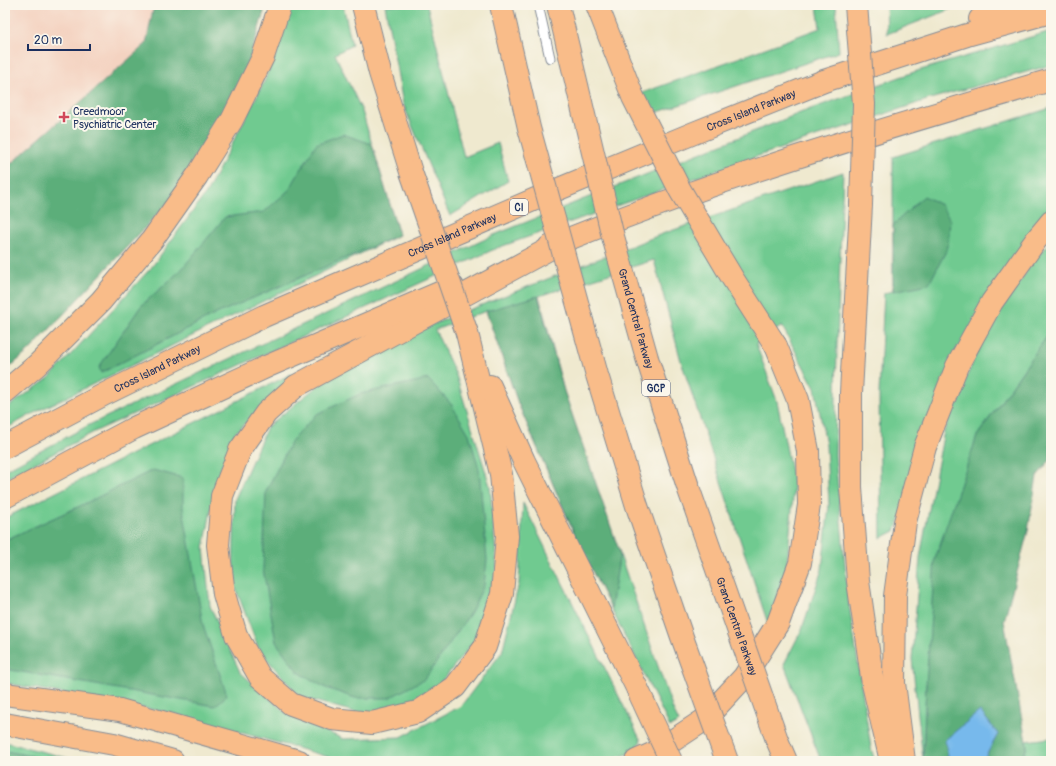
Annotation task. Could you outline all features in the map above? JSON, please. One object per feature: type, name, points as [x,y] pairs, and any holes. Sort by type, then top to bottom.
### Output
[{"type":"highway","points":[[5,392],[37,365],[100,301],[152,240],[198,176],[232,120],[263,57],[280,5]]},
{"type":"highway","points":[[363,5],[380,73],[411,172],[466,333],[501,474],[507,536],[502,594],[485,648],[455,687],[418,712],[372,723],[332,719],[291,704],[260,677],[236,635],[224,594],[218,545],[222,496],[240,450],[266,413],[296,386],[562,242]]},
{"type":"highway","points":[[376,5],[383,59],[411,172]]},
{"type":"highway","points":[[501,5],[529,128],[597,375],[637,506],[682,637],[728,761]]},
{"type":"highway","name":"Grand Central Parkway","points":[[558,5],[612,232],[647,358],[689,490],[777,740],[786,761]]},
{"type":"highway","points":[[597,5],[633,97],[680,190],[733,279],[776,346],[798,400],[808,451],[809,505],[800,563],[778,623],[744,677],[704,720],[654,753],[636,761]]},
{"type":"highway","points":[[856,5],[864,112],[862,205],[850,394],[850,487],[858,582],[873,684],[891,761]]},
{"type":"highway","points":[[824,81],[1014,5]]},
{"type":"highway","name":"Cross Island Parkway","points":[[5,447],[105,394],[264,316],[554,191],[824,81],[967,35],[1051,12]]},
{"type":"highway","points":[[5,497],[134,428],[268,366],[409,305],[562,242],[708,187],[855,139],[1051,80]]},
{"type":"highway","points":[[904,761],[894,683],[896,596],[905,522],[923,454],[957,366],[992,302],[1036,240],[1051,222]]},
{"type":"highway","points":[[466,333],[524,461],[671,761]]},
{"type":"highway","points":[[5,694],[120,710],[299,761]]},
{"type":"highway","points":[[5,724],[114,744],[173,761]]},
{"type":"lane","points":[[538,5],[550,58]]},
{"type":"shaded area","name":"Creedmoor Psychiatric Center","points":[[5,5],[194,5],[5,261]]},
{"type":"green space","points":[[154,5],[266,5],[244,78],[173,198],[29,351],[5,371],[5,169],[146,44]]},
{"type":"green space","points":[[292,5],[343,5],[352,45],[335,54],[362,111],[399,235],[36,412],[5,429],[5,409],[49,378],[151,268],[207,192],[265,80]]},
{"type":"green space","points":[[385,5],[427,5],[464,157],[498,143],[508,181],[450,216],[403,104]]},
{"type":"green space","points":[[817,5],[836,5],[839,52],[652,114],[642,93],[820,28]]},
{"type":"green space","points":[[886,5],[961,5],[887,34]]},
{"type":"green space","points":[[1051,31],[1051,65],[930,99],[755,157],[497,248],[96,431],[5,479],[5,470],[91,424],[494,235],[805,111],[914,72]]},
{"type":"green space","points":[[1051,108],[1051,216],[1014,257],[895,531],[881,538],[879,394],[884,293],[893,291],[893,157]]},
{"type":"green space","points":[[343,134],[372,144],[399,235],[216,314],[101,373],[99,367],[141,306],[181,270],[225,217],[264,212],[289,190],[316,144]]},
{"type":"green space","points":[[843,172],[835,455],[848,598],[871,748],[875,761],[821,761],[784,664],[802,629],[822,569],[829,505],[826,445],[815,388],[782,326],[756,344],[777,401],[794,486],[787,565],[768,624],[681,361],[654,260],[539,296],[564,391],[673,710],[679,722],[670,727],[576,538],[518,403],[486,311],[435,330],[456,375],[490,486],[497,567],[481,633],[433,692],[369,716],[300,697],[259,650],[233,581],[235,499],[267,427],[321,383],[433,324],[662,234]]},
{"type":"green space","points":[[924,196],[941,205],[950,220],[948,247],[929,284],[893,291],[893,225]]},
{"type":"green space","points":[[1051,242],[1051,333],[1048,335],[977,436],[926,685],[923,761],[912,659],[920,557],[944,431],[983,338],[1034,260]]},
{"type":"green space","points":[[538,296],[564,391],[620,553],[611,609],[578,542],[518,403],[486,311]]},
{"type":"green space","points":[[1051,333],[1051,459],[1037,476],[1028,531],[1004,621],[1027,747],[1021,761],[983,761],[998,734],[945,740],[949,761],[923,761],[926,685],[935,559],[977,436],[1048,335]]},
{"type":"green space","points":[[291,374],[287,384],[236,432],[217,478],[204,548],[210,606],[240,672],[286,713],[343,739],[401,737],[461,706],[502,652],[519,583],[523,503],[641,741],[631,753],[605,761],[343,761],[171,713],[5,683],[5,518]]},
{"type":"green space","points":[[428,379],[451,404],[469,434],[479,469],[487,560],[484,585],[471,612],[425,679],[389,698],[355,698],[326,688],[298,672],[276,642],[263,569],[266,491],[292,440],[317,414],[360,394]]},
{"type":"green space","points":[[153,470],[183,478],[183,508],[203,625],[227,695],[215,706],[5,669],[5,540],[80,506]]},
{"type":"green space","points":[[1051,738],[1051,761],[1021,761],[1027,747],[1026,741]]},
{"type":"green space","points":[[5,742],[79,761],[56,761],[5,751]]},
{"type":"green space","points":[[5,751],[56,761],[5,761]]},
{"type":"water","points":[[980,711],[998,734],[983,761],[949,761],[945,740]]},
{"type":"place","name":"Creedmoor Psychiatric Center","points":[[64,117]]}]
